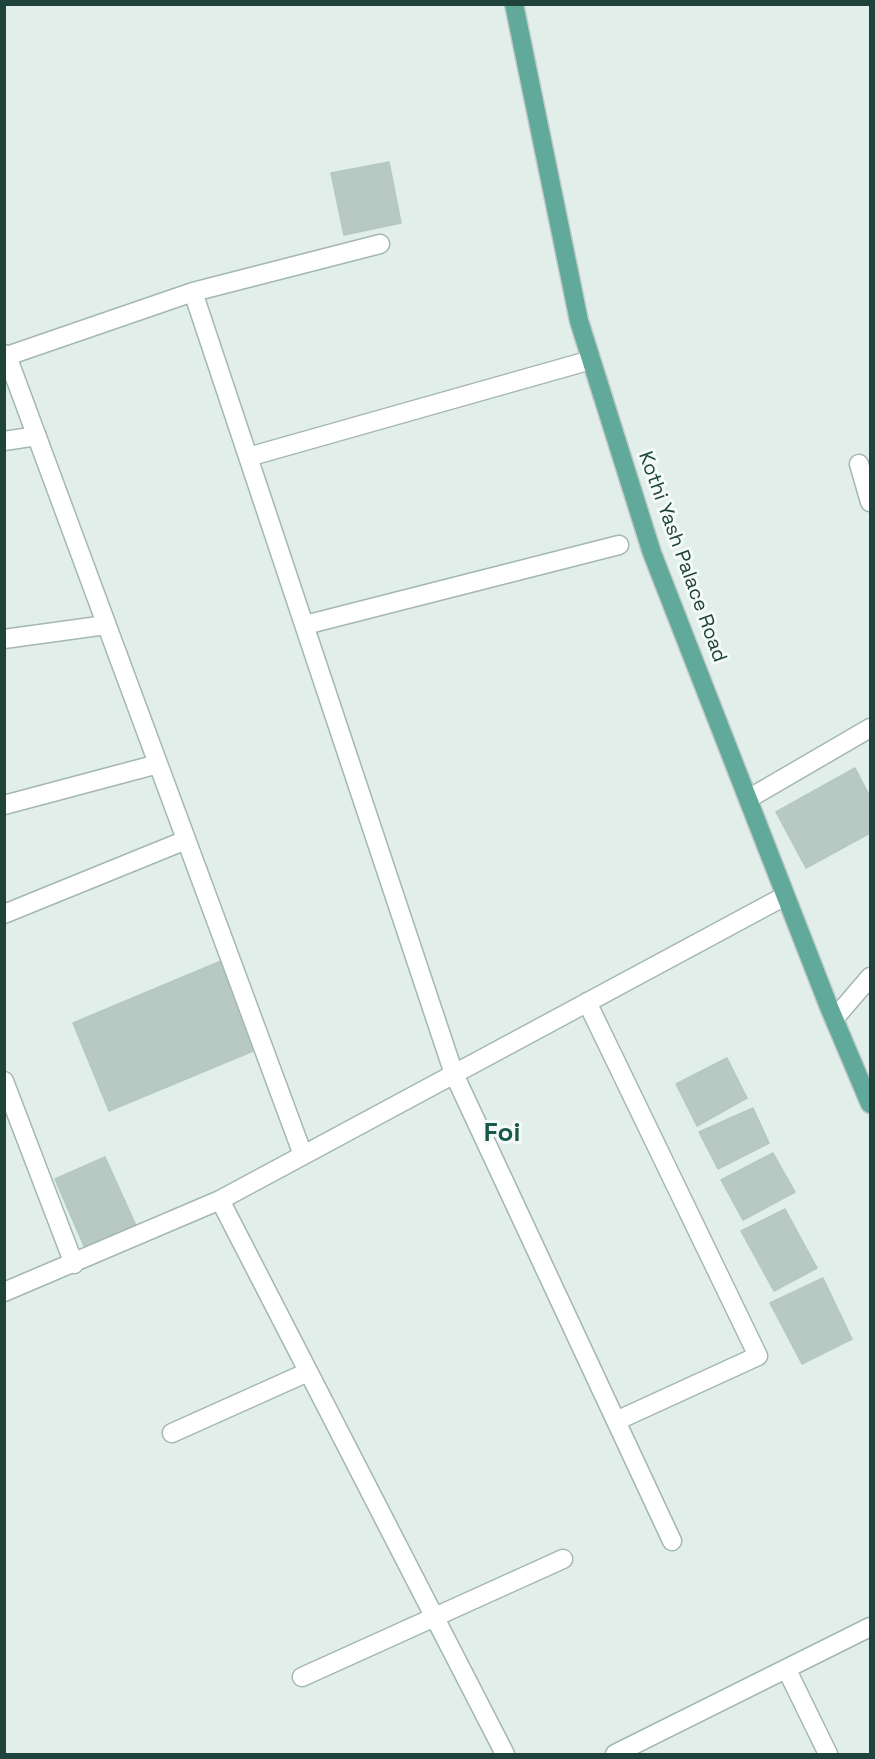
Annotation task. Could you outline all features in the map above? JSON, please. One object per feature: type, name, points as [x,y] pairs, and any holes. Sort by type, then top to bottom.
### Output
[{"type":"main road","name":"Kothi Yash Palace Road","points":[[514,4],[579,321],[652,553],[834,1020],[870,1104]]},
{"type":"street","points":[[303,1155],[6,355],[193,292],[380,244]]},
{"type":"street","points":[[193,292],[454,1074],[672,1541]]},
{"type":"street","points":[[248,457],[591,360]]},
{"type":"street","points":[[4,441],[37,436]]},
{"type":"street","points":[[859,464],[870,502]]},
{"type":"street","points":[[304,625],[619,545]]},
{"type":"street","points":[[4,639],[106,625]]},
{"type":"street","points":[[748,799],[870,728]]},
{"type":"street","points":[[4,805],[158,764]]},
{"type":"street","points":[[4,914],[186,840]]},
{"type":"street","points":[[4,1292],[220,1200],[785,896]]},
{"type":"street","points":[[834,1020],[870,977]]},
{"type":"street","points":[[587,1002],[759,1356],[616,1421]]},
{"type":"street","points":[[4,1081],[74,1264]]},
{"type":"street","points":[[220,1200],[504,1755]]},
{"type":"street","points":[[172,1433],[308,1372]]},
{"type":"street","points":[[302,1677],[563,1559]]},
{"type":"street","points":[[615,1755],[870,1627]]},
{"type":"street","points":[[787,1670],[828,1755]]},
{"type":"building","points":[[389,162],[401,223],[344,235],[331,173]]},
{"type":"building","points":[[855,768],[870,797],[870,833],[806,868],[776,812]]},
{"type":"building","points":[[221,961],[258,1049],[109,1111],[73,1023]]},
{"type":"building","points":[[727,1058],[747,1098],[697,1126],[676,1084]]},
{"type":"building","points":[[753,1108],[769,1143],[718,1169],[699,1132]]},
{"type":"building","points":[[773,1153],[795,1192],[743,1220],[721,1180]]},
{"type":"building","points":[[105,1157],[138,1230],[87,1253],[55,1179]]},
{"type":"building","points":[[785,1209],[817,1268],[774,1291],[741,1231]]},
{"type":"building","points":[[823,1278],[852,1339],[802,1364],[770,1303]]},
{"type":"district","name":"Foi","points":[[502,1134]]}]
